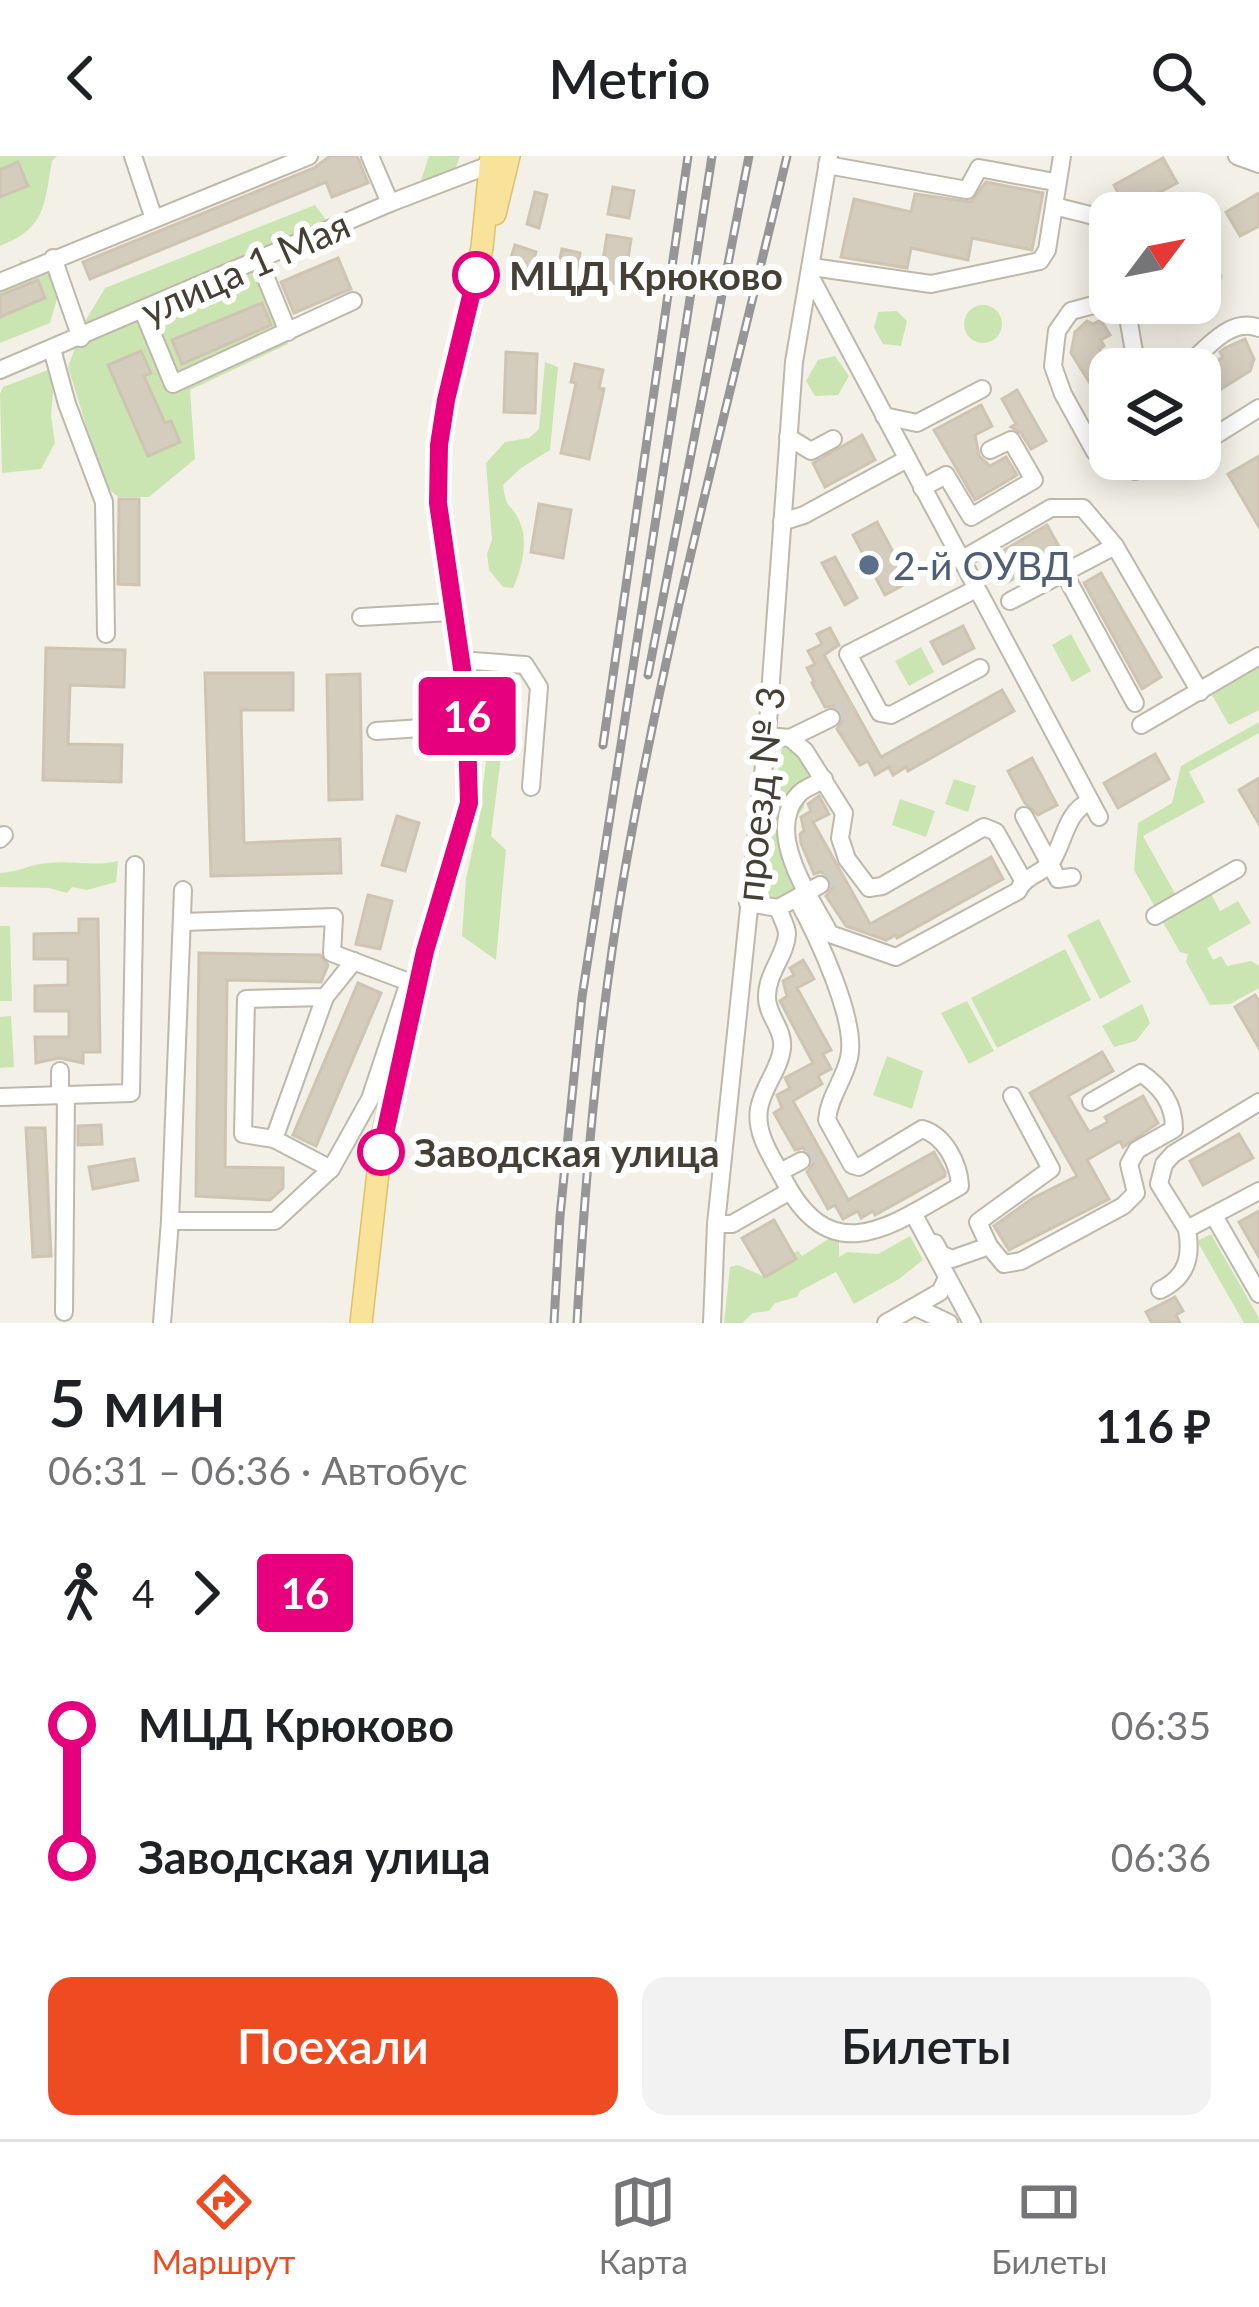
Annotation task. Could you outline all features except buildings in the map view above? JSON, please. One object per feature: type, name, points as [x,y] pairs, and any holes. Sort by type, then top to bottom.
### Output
[{"type":"main road","points":[[362,1323],[382,1137],[413,983],[469,803],[467,724],[438,503],[439,445],[500,159]]},
{"type":"street","points":[[133,156],[153,216]]},
{"type":"street","points":[[0,282],[310,156]]},
{"type":"street","points":[[811,271],[931,284],[1040,261],[1047,250],[1062,156]]},
{"type":"street","points":[[1238,156],[1259,164]]},
{"type":"street","name":"улица 1 Мая","points":[[0,370],[500,159]]},
{"type":"street","points":[[828,160],[967,190],[979,168],[1049,181]]},
{"type":"street","name":"проезд № 3","points":[[712,1323],[716,1224],[767,736],[794,362],[828,160]]},
{"type":"street","points":[[376,161],[390,203]]},
{"type":"street","points":[[1054,206],[1089,215]]},
{"type":"street","points":[[53,259],[81,338]]},
{"type":"street","points":[[259,261],[289,332]]},
{"type":"street","points":[[811,271],[1094,809],[1075,809],[1051,865],[1022,880],[1018,891],[896,957],[830,934],[787,851],[788,817],[799,794],[824,779]]},
{"type":"street","points":[[143,311],[173,384],[353,301]]},
{"type":"street","points":[[1089,306],[1071,311],[1057,331],[1053,366],[1089,441]]},
{"type":"street","points":[[1206,348],[1226,330],[1250,324],[1259,328]]},
{"type":"street","points":[[52,349],[104,502],[106,634]]},
{"type":"street","points":[[884,416],[917,423],[982,389]]},
{"type":"street","points":[[1221,432],[1259,409]]},
{"type":"street","points":[[788,437],[811,451],[833,439]]},
{"type":"street","points":[[922,488],[946,476],[971,517],[1034,480],[1011,440],[990,450]]},
{"type":"street","points":[[782,522],[804,515],[907,459]]},
{"type":"street","points":[[961,560],[1052,508],[1083,508],[1115,546],[1200,692]]},
{"type":"street","points":[[1010,601],[1115,546]]},
{"type":"street","points":[[1064,573],[1135,704]]},
{"type":"street","points":[[976,589],[848,654],[861,701],[891,715],[980,668]]},
{"type":"street","points":[[362,617],[451,612]]},
{"type":"street","points":[[1141,725],[1259,656]]},
{"type":"street","points":[[460,660],[525,665],[539,687],[531,787]]},
{"type":"street","points":[[767,736],[790,738],[831,718]]},
{"type":"street","points":[[376,731],[467,724]]},
{"type":"street","points":[[790,738],[805,751],[844,813],[841,838],[847,870],[869,888],[882,886],[984,826],[996,832],[1022,880]]},
{"type":"street","points":[[1024,816],[1058,879],[1072,877]]},
{"type":"street","points":[[0,1097],[131,1093],[135,865]]},
{"type":"street","points":[[1155,916],[1237,869]]},
{"type":"street","points":[[162,1323],[183,890]]},
{"type":"street","points":[[748,903],[778,908],[809,892]]},
{"type":"street","points":[[778,908],[787,933],[766,994],[782,1048],[759,1108],[760,1132],[790,1191],[818,1227],[837,1232],[881,1230],[960,1186],[960,1173],[938,1135],[922,1129],[859,1167],[852,1165],[827,1120],[849,1059],[850,1035],[821,951],[809,892]]},
{"type":"street","points":[[170,1221],[275,1221],[331,1169],[370,1099],[413,983],[332,953],[334,917],[183,922]]},
{"type":"street","points":[[274,1139],[325,997],[354,961]]},
{"type":"street","points":[[325,997],[246,999],[243,1134],[274,1139],[331,1169]]},
{"type":"street","points":[[60,1071],[64,1312]]},
{"type":"street","points":[[1012,1096],[1052,1169],[978,1222],[988,1246],[1004,1264],[1021,1261],[1123,1206],[1136,1193],[1129,1164],[1138,1150],[1174,1129],[1174,1112],[1157,1084],[1141,1072],[1091,1102]]},
{"type":"street","points":[[1159,1184],[1164,1164],[1173,1154],[1259,1102]]},
{"type":"street","points":[[820,1150],[838,1140]]},
{"type":"street","points":[[1138,1150],[1187,1229],[1192,1253],[1184,1271],[1160,1290]]},
{"type":"street","points":[[780,1172],[801,1161]]},
{"type":"street","points":[[716,1224],[732,1224],[790,1191]]},
{"type":"street","points":[[1187,1229],[1259,1191]]},
{"type":"street","points":[[914,1212],[946,1257],[959,1258],[988,1246]]},
{"type":"street","points":[[914,1212],[948,1289],[973,1323]]},
{"type":"street","points":[[1214,1216],[1259,1294]]},
{"type":"street","points":[[886,1323],[948,1289]]},
{"type":"street","points":[[915,1307],[949,1323]]},
{"type":"green space","points":[[0,156],[57,156],[35,223],[0,246]]},
{"type":"green space","points":[[429,156],[460,156],[455,170],[420,183]]},
{"type":"green space","points":[[315,205],[326,220],[287,245],[270,270],[272,301],[288,344],[190,390],[195,459],[149,497],[118,497],[98,464],[68,367],[84,323],[105,288]]},
{"type":"green space","points":[[20,260],[65,271],[50,323],[0,343],[0,277],[21,278]]},
{"type":"green space","points":[[983,305],[996,311],[1002,324],[996,337],[983,343],[970,337],[964,324],[970,311]]},
{"type":"green space","points":[[897,311],[907,321],[901,346],[883,344],[874,328],[878,312]]},
{"type":"green space","points":[[835,356],[849,376],[838,395],[815,396],[806,381],[818,360]]},
{"type":"green space","points":[[545,362],[558,367],[550,450],[503,485],[522,528],[524,545],[513,588],[503,587],[489,570],[492,540],[486,463],[505,442],[529,438],[539,429]]},
{"type":"green space","points":[[48,370],[54,381],[55,443],[41,469],[2,473],[3,387]]},
{"type":"green space","points":[[1071,634],[1091,671],[1072,682],[1052,645]]},
{"type":"green space","points":[[921,647],[934,672],[909,686],[895,661]]},
{"type":"green space","points":[[1259,666],[1259,710],[1229,725],[1212,695]]},
{"type":"green space","points":[[493,701],[508,701],[491,836],[506,850],[496,960],[462,936]]},
{"type":"green space","points":[[1259,722],[1259,733],[1189,772],[1205,802],[1143,836],[1177,897],[1156,909],[1134,870],[1138,823],[1172,803],[1181,766]]},
{"type":"green space","points":[[797,744],[824,779],[804,796],[804,808],[792,822],[806,888],[787,904],[764,902],[782,747]]},
{"type":"green space","points":[[954,779],[976,786],[968,812],[945,804]]},
{"type":"green space","points":[[900,799],[935,811],[926,837],[892,825]]},
{"type":"green space","points":[[118,861],[116,882],[87,890],[72,887],[67,893],[0,887],[0,873],[36,865]]},
{"type":"green space","points":[[1209,890],[1220,911],[1238,901],[1251,923],[1207,948],[1213,960],[1221,956],[1227,966],[1251,961],[1259,966],[1259,988],[1230,1004],[1210,1005],[1186,962],[1188,954],[1180,952],[1160,917]]},
{"type":"green space","points":[[1099,919],[1131,982],[1100,999],[1067,935]]},
{"type":"green space","points":[[0,926],[10,926],[12,1001],[0,1001]]},
{"type":"green space","points":[[1065,949],[1091,1000],[997,1048],[971,998]]},
{"type":"green space","points":[[967,1001],[994,1051],[969,1064],[941,1013]]},
{"type":"green space","points":[[1142,1004],[1150,1023],[1136,1041],[1114,1047],[1102,1026]]},
{"type":"green space","points":[[11,1016],[14,1067],[0,1068],[0,1017]]},
{"type":"green space","points":[[887,1056],[923,1071],[912,1109],[873,1095]]},
{"type":"green space","points":[[1211,1234],[1259,1323],[1244,1323],[1197,1241]]},
{"type":"green space","points":[[833,1236],[839,1242],[839,1257],[847,1252],[878,1254],[910,1236],[923,1260],[854,1304],[836,1272],[797,1297],[775,1303],[769,1311],[753,1313],[742,1323],[724,1323],[730,1267],[738,1265],[765,1277],[796,1259],[793,1253],[802,1256]]},
{"type":"tunnel","points":[[831,718],[853,706]]},
{"type":"tunnel","points":[[820,885],[842,873]]},
{"type":"tunnel","points":[[801,1161],[820,1150]]},
{"type":"railway","points":[[603,745],[688,156]]},
{"type":"railway","points":[[554,1323],[582,997],[712,156]]},
{"type":"railway","points":[[648,675],[749,156]]},
{"type":"railway","points":[[577,1323],[594,1101],[623,881],[678,608],[787,156]]},
{"type":"bus line","name":"16","points":[[381,1152],[425,951],[469,803],[466,696],[438,503],[446,400],[476,275]]},
{"type":"place","name":"МЦД Крюково","points":[[476,275]]},
{"type":"place","name":"2-й ОУВД","points":[[869,565]]},
{"type":"place","name":"Заводская улица","points":[[381,1152]]}]
